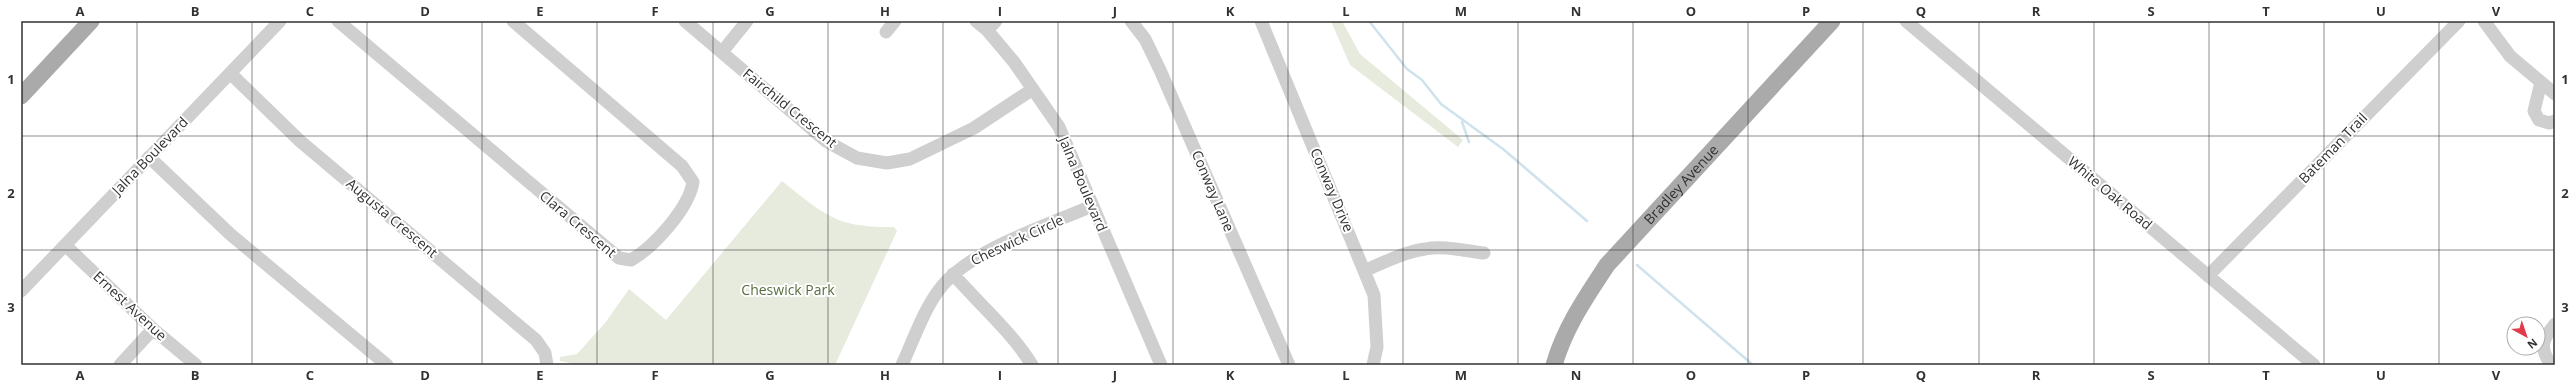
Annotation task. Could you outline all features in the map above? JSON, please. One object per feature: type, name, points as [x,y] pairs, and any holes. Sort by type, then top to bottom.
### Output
[{"type":"main road","points":[[21,96],[90,21]]},
{"type":"main road","name":"Bradley Avenue","points":[[1554,365],[1564,336],[1581,302],[1607,265],[1832,21]]},
{"type":"street","name":"Jalna Boulevard","points":[[21,291],[280,21]]},
{"type":"street","name":"Clara Crescent","points":[[338,21],[619,258],[631,260],[648,248],[681,210],[691,195],[693,182],[682,166],[513,21]]},
{"type":"street","name":"Fairchild Crescent","points":[[685,21],[826,141],[857,158],[888,163],[910,159],[974,128],[1033,89]]},
{"type":"street","points":[[722,52],[747,21]]},
{"type":"street","points":[[886,32],[894,21]]},
{"type":"street","name":"Jalna Boulevard","points":[[976,21],[991,26],[1059,127],[1161,365]]},
{"type":"street","name":"Conway Lane","points":[[1131,21],[1145,39],[1160,70],[1289,365]]},
{"type":"street","name":"Conway Drive","points":[[1261,21],[1366,270],[1374,295],[1377,322],[1377,347],[1373,365]]},
{"type":"street","name":"White Oak Road","points":[[1906,21],[2314,365]]},
{"type":"street","name":"Bateman Trail","points":[[2208,276],[2459,21]]},
{"type":"street","points":[[2484,21],[2510,56],[2555,94]]},
{"type":"street","name":"Augusta Crescent","points":[[230,73],[300,141],[536,340],[545,353],[547,365]]},
{"type":"street","points":[[2541,82],[2534,111],[2539,120],[2549,123],[2555,121]]},
{"type":"street","points":[[149,157],[230,234],[387,365]]},
{"type":"street","name":"Cheswick Circle","points":[[902,365],[926,312],[941,287],[953,274],[983,253],[1092,206]]},
{"type":"street","name":"Ernest Avenue","points":[[65,245],[154,329],[196,365]]},
{"type":"street","points":[[1366,270],[1404,254],[1425,248],[1447,248],[1484,254]]},
{"type":"street","points":[[953,274],[999,325],[1018,343],[1032,365]]},
{"type":"street","points":[[2551,365],[2543,353],[2544,337],[2555,324]]},
{"type":"street","points":[[120,365],[154,329]]},
{"type":"green space","points":[[1331,21],[1342,21],[1360,54],[1463,140],[1458,147],[1350,65]]},
{"type":"green space","name":"Cheswick Park","points":[[782,181],[809,203],[832,217],[844,222],[858,225],[894,227],[897,231],[835,365],[579,365],[560,361],[560,357],[577,354],[605,323],[629,289],[666,320]]},
{"type":"waterway","points":[[1369,21],[1407,69],[1422,80],[1441,104],[1503,149],[1587,221]]},
{"type":"waterway","points":[[1462,122],[1469,142]]},
{"type":"waterway","points":[[1637,265],[1753,365]]}]
